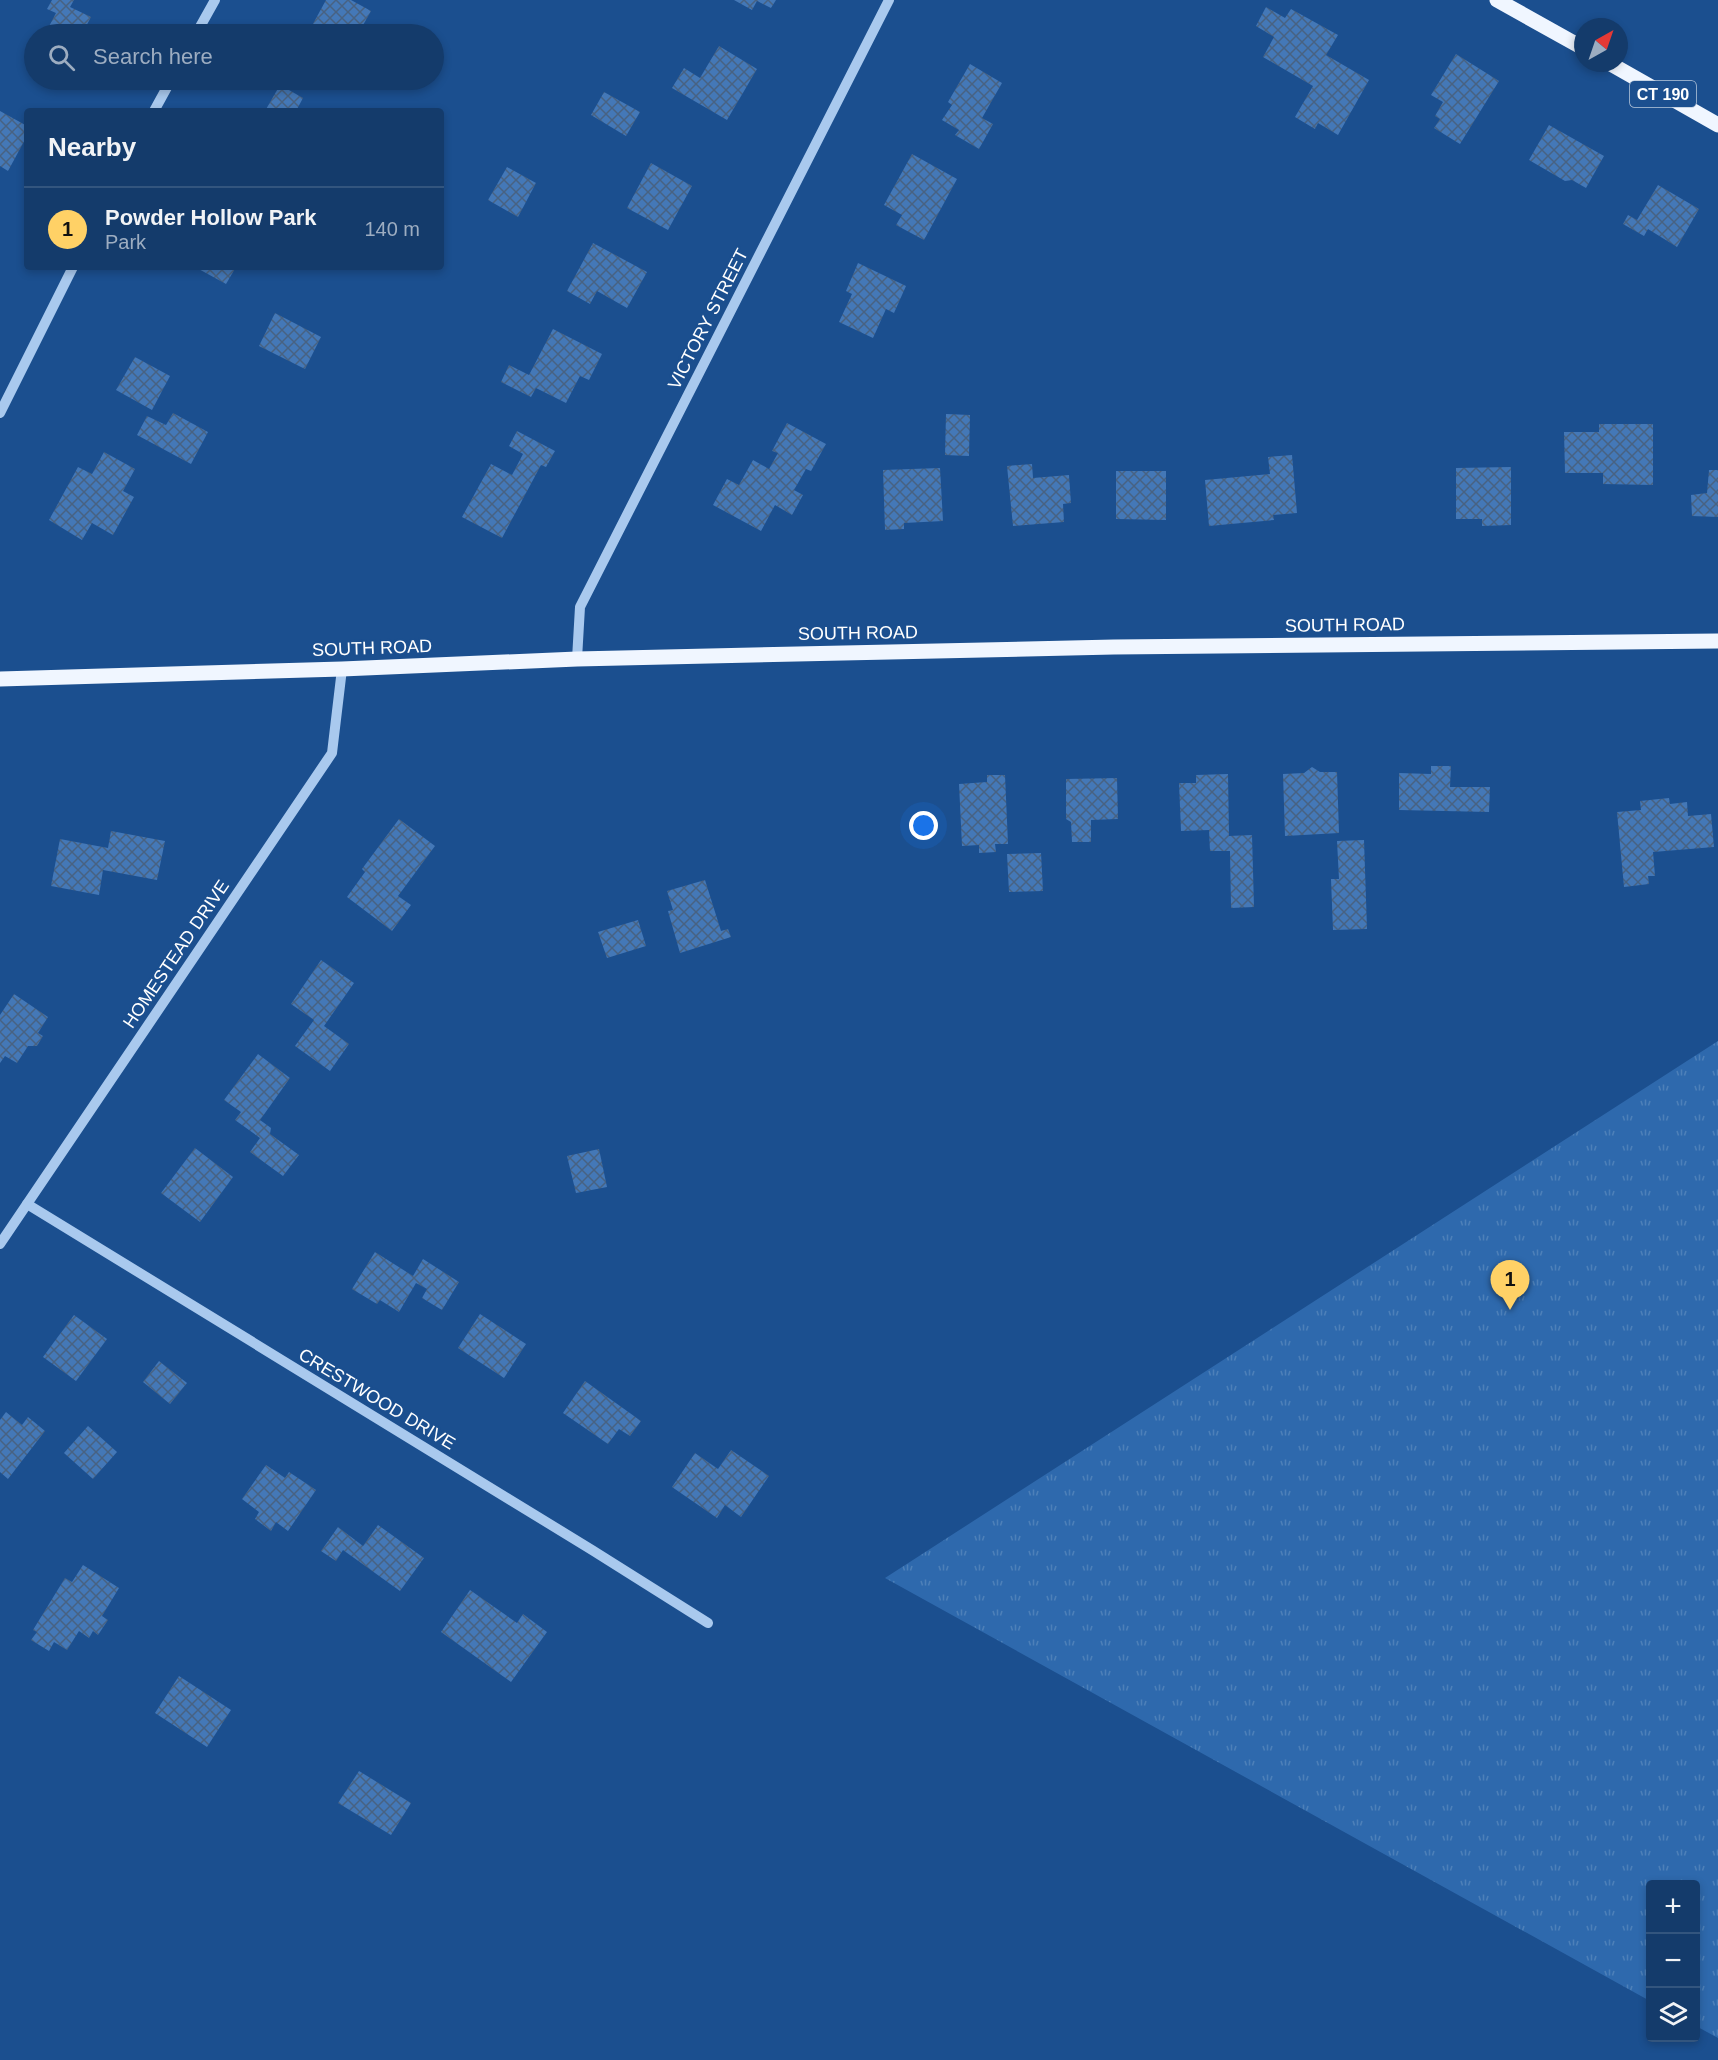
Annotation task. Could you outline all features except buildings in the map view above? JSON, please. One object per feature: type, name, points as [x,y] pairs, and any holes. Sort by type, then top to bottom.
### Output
[{"type":"main road","points":[[1497,0],[1574,43]]},
{"type":"main road","name":"CT 190","points":[[1625,72],[1718,125]]},
{"type":"main road","name":"SOUTH ROAD","points":[[0,679],[342,669],[577,659],[1114,647],[1718,641]]},
{"type":"street","points":[[202,24],[215,0]]},
{"type":"street","name":"VICTORY STREET","points":[[577,659],[580,607],[889,0]]},
{"type":"street","points":[[156,108],[166,90]]},
{"type":"street","points":[[0,413],[72,270]]},
{"type":"street","name":"HOMESTEAD DRIVE","points":[[0,1244],[332,753],[342,669]]},
{"type":"street","name":"CRESTWOOD DRIVE","points":[[27,1204],[708,1623]]},
{"type":"green space","points":[[1718,1041],[1718,2038],[1700,2028],[1700,1880],[1646,1880],[1646,1999],[885,1578]]},
{"type":"place","name":"Powder Hollow Park","points":[[1510,1310]]}]
